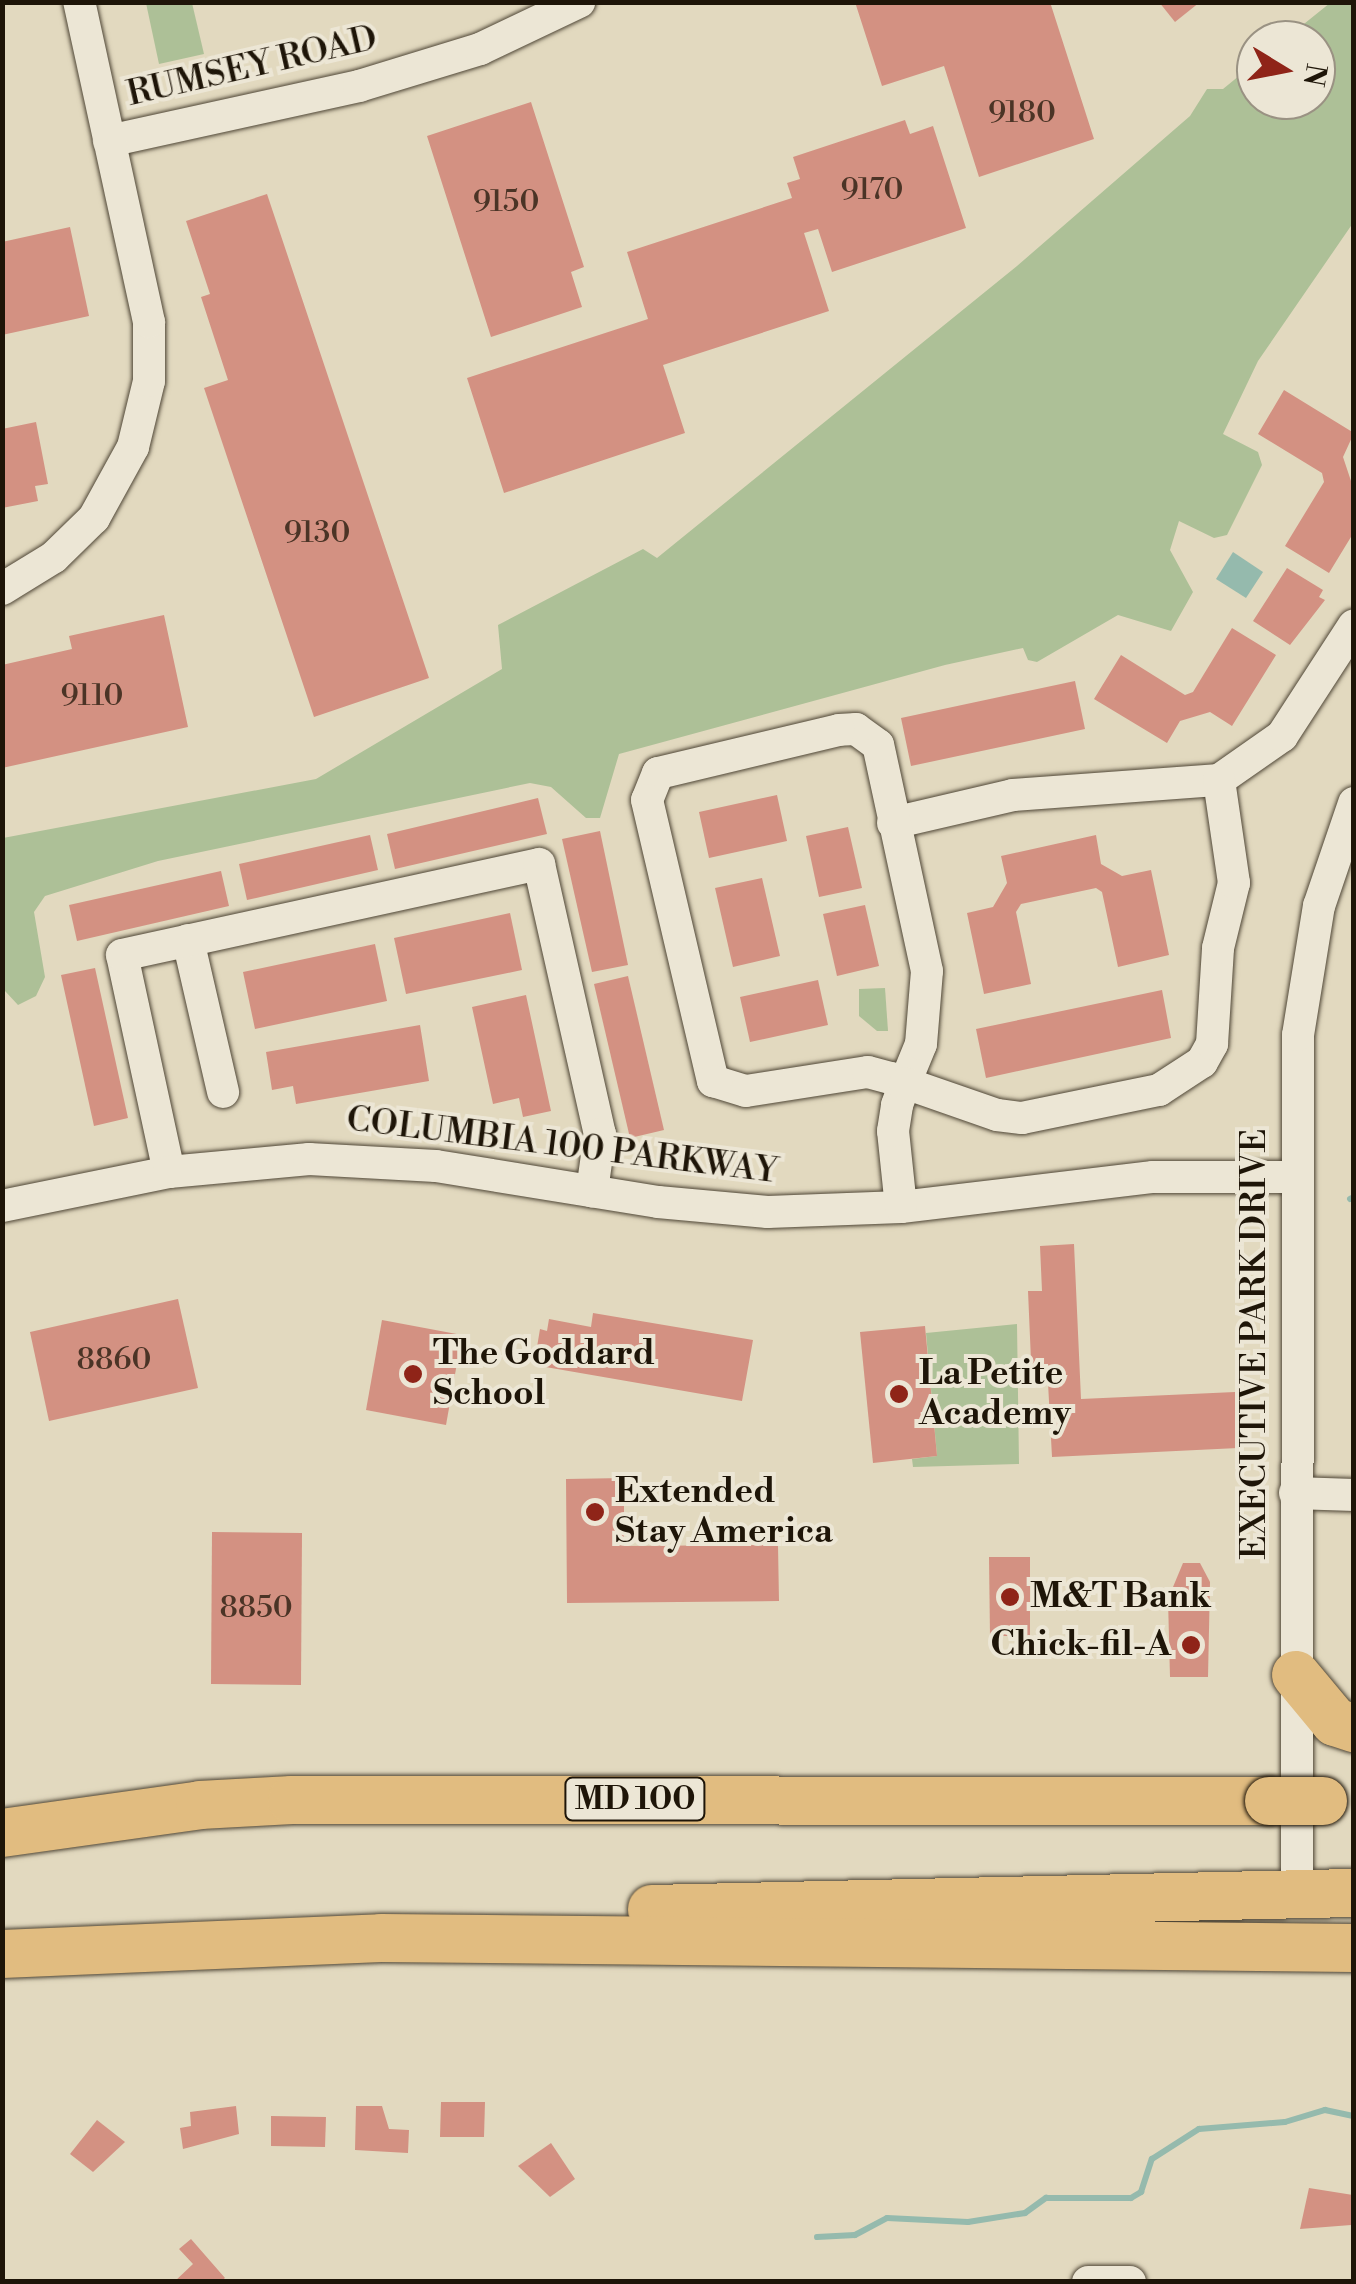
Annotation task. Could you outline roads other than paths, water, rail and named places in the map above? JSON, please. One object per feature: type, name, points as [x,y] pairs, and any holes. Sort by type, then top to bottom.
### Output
[{"type":"highway","points":[[1296,1675],[1335,1722],[1354,1728]]},
{"type":"highway","name":"MD 100","points":[[2,1833],[183,1807],[310,1799],[1338,1801]]},
{"type":"highway","points":[[2,1954],[561,1912],[1354,1893]]},
{"type":"highway","points":[[200,1942],[560,1938],[1354,1948]]},
{"type":"street","points":[[2,589],[54,556],[94,518],[119,481],[144,411],[149,322],[79,2]]},
{"type":"street","name":"RUMSEY ROAD","points":[[109,142],[359,86],[480,49],[579,2]]},
{"type":"street","points":[[893,824],[1013,795],[1220,780],[1282,736],[1350,639]]},
{"type":"street","points":[[901,1208],[893,1132],[905,1083],[928,1010],[927,971],[878,745],[856,729],[670,766],[650,785],[647,800],[713,1081],[746,1091],[842,1072],[905,1083],[1022,1118],[1159,1090],[1193,1070],[1212,1044],[1218,948],[1234,883],[1220,780]]},
{"type":"street","name":"EXECUTIVE PARK DRIVE","points":[[1296,1893],[1294,1177],[1305,981],[1320,906],[1354,803]]},
{"type":"street","points":[[170,1172],[122,955],[539,864],[600,1134],[592,1191]]},
{"type":"street","points":[[188,940],[223,1092]]},
{"type":"street","name":"COLUMBIA 100 PARKWAY","points":[[2,1206],[170,1172],[263,1161],[384,1160],[768,1212],[901,1208],[1110,1180],[1294,1177]]},
{"type":"street","points":[[1295,1493],[1354,1494]]},
{"type":"street","points":[[1088,2282],[1130,2282]]},
{"type":"water","points":[[1233,552],[1263,572],[1246,598],[1216,579]]},
{"type":"waterway","points":[[1350,1199],[1354,1197]]},
{"type":"waterway","points":[[817,2237],[855,2235],[887,2218],[968,2222],[1025,2213],[1046,2198],[1131,2198],[1141,2192],[1152,2159],[1199,2129],[1285,2122],[1325,2110],[1354,2116]]},
{"type":"place","name":"The Goddard School","points":[[413,1374]]},
{"type":"place","name":"La Petite Academy","points":[[899,1394]]},
{"type":"place","name":"Extended Stay America","points":[[595,1512]]},
{"type":"place","name":"M&T Bank","points":[[1010,1597]]},
{"type":"place","name":"Chick-fil-A","points":[[1191,1645]]}]
